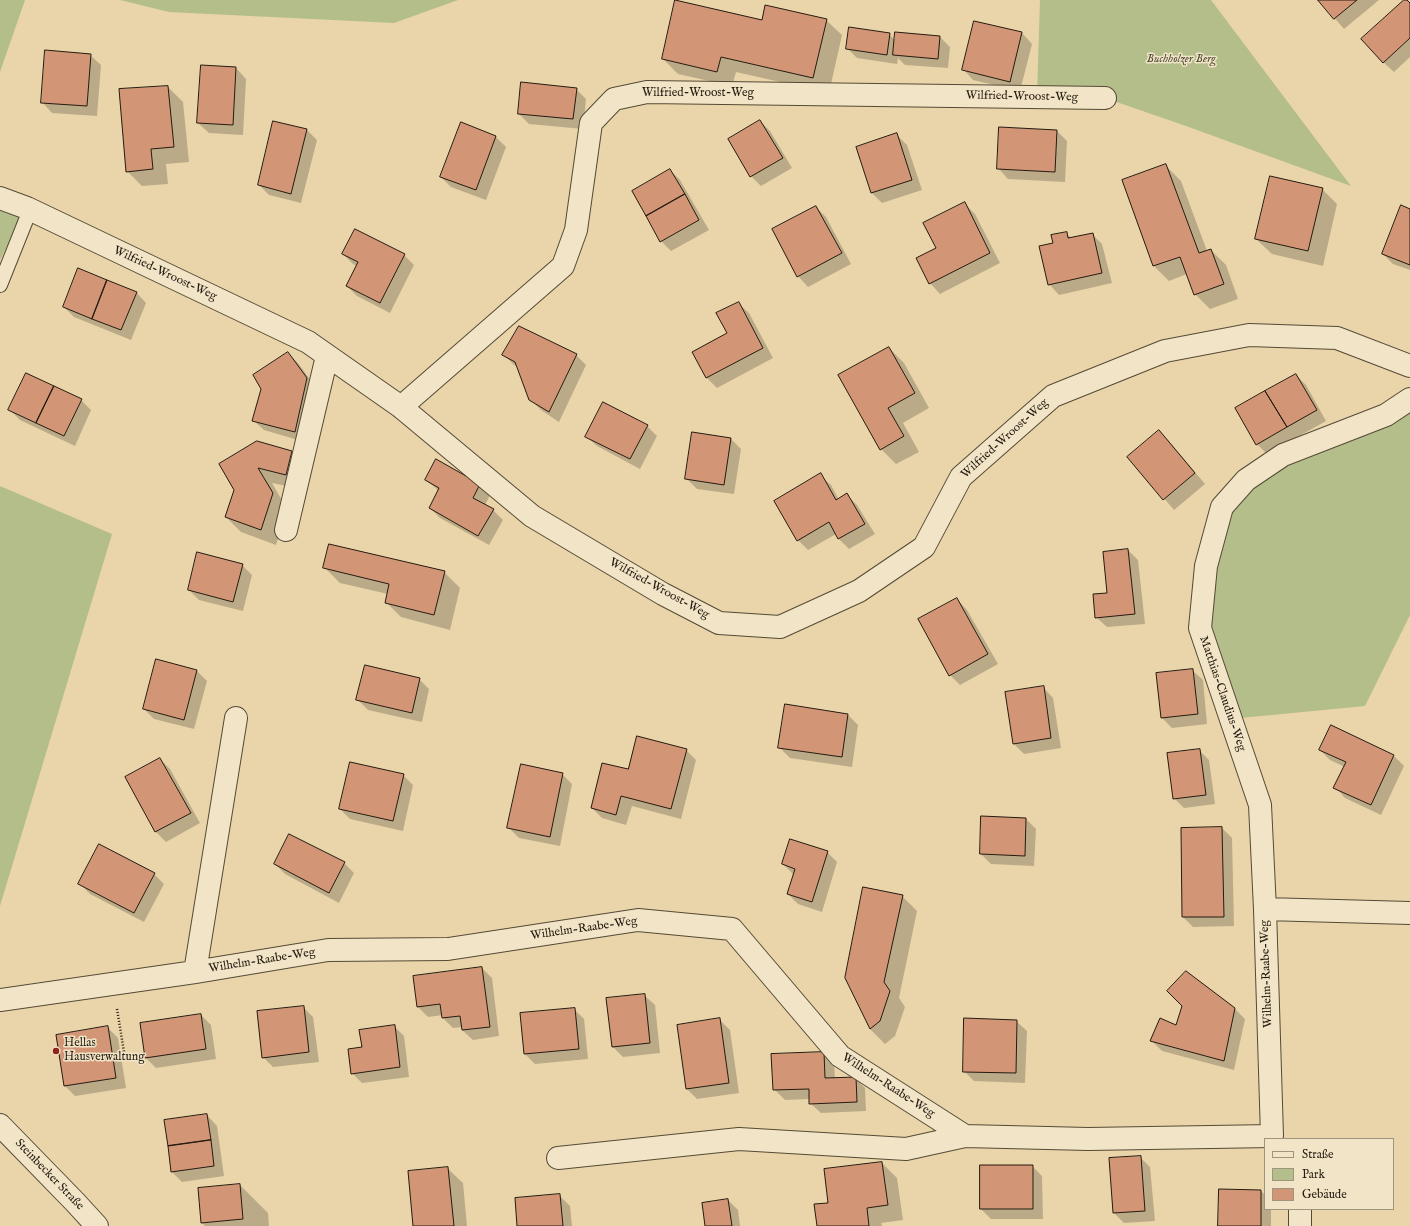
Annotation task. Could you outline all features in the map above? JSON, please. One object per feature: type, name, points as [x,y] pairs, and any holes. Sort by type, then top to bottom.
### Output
[{"type":"street","name":"Wilfried-Wroost-Weg","points":[[401,407],[563,266],[576,230],[591,124],[614,99],[646,92],[1105,98]]},
{"type":"street","name":"Wilfried-Wroost-Weg","points":[[0,198],[30,210],[308,342],[401,407],[532,516],[664,594],[719,623],[780,627],[859,591],[924,547],[961,477],[1053,396],[1165,351],[1249,335],[1337,338],[1410,366]]},
{"type":"street","points":[[286,530],[328,356]]},
{"type":"street","name":"Matthias-Claudius-Weg","points":[[1265,909],[1260,805],[1200,628],[1206,566],[1222,507],[1246,480],[1283,456],[1386,415],[1410,399]]},
{"type":"street","name":"Wilhelm-Raabe-Weg","points":[[195,972],[236,718]]},
{"type":"street","name":"Wilhelm-Raabe-Weg","points":[[1272,1138],[1265,909],[1410,913]]},
{"type":"street","name":"Wilhelm-Raabe-Weg","points":[[0,1000],[195,972],[328,950],[448,949],[638,920],[732,929],[840,1056],[965,1136]]},
{"type":"street","name":"Steinbecker Straße","points":[[0,1125],[97,1226]]},
{"type":"street","name":"Wilhelm-Raabe-Weg","points":[[558,1158],[739,1139],[906,1149],[965,1136],[1088,1139],[1264,1138]]},
{"type":"street","points":[[1300,1210],[1300,1226]]},
{"type":"lane","points":[[0,285],[30,210]]},
{"type":"path","points":[[116,1004],[125,1058]]},
{"type":"green space","points":[[0,0],[25,0],[0,72]]},
{"type":"green space","points":[[120,0],[458,0],[394,23],[169,12]]},
{"type":"green space","name":"Buchholzer Berg","points":[[1040,0],[1211,0],[1351,186],[1105,98],[1037,97]]},
{"type":"green space","points":[[0,208],[22,218],[0,260]]},
{"type":"green space","points":[[1410,399],[1410,615],[1365,706],[1230,719],[1200,628],[1206,566],[1246,480]]},
{"type":"green space","points":[[0,486],[112,534],[0,906]]},
{"type":"building","points":[[675,0],[762,20],[765,5],[827,19],[813,78],[721,57],[717,72],[662,59]]},
{"type":"building","points":[[1318,0],[1357,0],[1334,19]]},
{"type":"building","points":[[1404,0],[1407,0],[1410,3],[1410,38],[1383,63],[1361,39]]},
{"type":"building","points":[[974,21],[1022,32],[1010,82],[962,70]]},
{"type":"building","points":[[849,27],[890,33],[887,55],[846,49]]},
{"type":"building","points":[[895,32],[940,36],[938,59],[893,55]]},
{"type":"building","points":[[45,50],[91,54],[87,106],[41,103]]},
{"type":"building","points":[[201,65],[236,67],[233,125],[197,123]]},
{"type":"building","points":[[521,82],[577,88],[573,119],[518,114]]},
{"type":"building","points":[[168,86],[174,147],[151,149],[153,169],[126,172],[119,89]]},
{"type":"building","points":[[760,120],[783,158],[750,177],[728,139]]},
{"type":"building","points":[[273,121],[307,129],[291,194],[258,185]]},
{"type":"building","points":[[461,122],[496,136],[476,190],[440,177]]},
{"type":"building","points":[[999,127],[1057,130],[1055,172],[997,169]]},
{"type":"building","points":[[897,133],[912,180],[871,193],[856,147]]},
{"type":"building","points":[[1166,164],[1199,253],[1211,249],[1224,284],[1194,295],[1180,257],[1153,266],[1122,180]]},
{"type":"building","points":[[670,169],[685,194],[646,216],[632,191]]},
{"type":"building","points":[[1270,176],[1323,188],[1308,251],[1255,239]]},
{"type":"building","points":[[685,194],[699,220],[660,242],[646,216]]},
{"type":"building","points":[[965,202],[990,253],[929,284],[916,258],[936,248],[923,223]]},
{"type":"building","points":[[1401,205],[1410,209],[1410,265],[1382,254]]},
{"type":"building","points":[[816,206],[842,253],[797,277],[772,229]]},
{"type":"building","points":[[355,229],[405,254],[380,303],[346,286],[358,262],[342,254]]},
{"type":"building","points":[[1067,232],[1068,238],[1093,233],[1102,273],[1048,285],[1039,246],[1053,243],[1051,235]]},
{"type":"building","points":[[78,268],[107,280],[92,319],[63,307]]},
{"type":"building","points":[[107,280],[137,292],[121,330],[92,319]]},
{"type":"building","points":[[739,302],[763,348],[706,378],[692,352],[727,333],[716,313]]},
{"type":"building","points":[[519,326],[577,354],[549,412],[529,400],[515,362],[502,355]]},
{"type":"building","points":[[889,347],[915,393],[888,408],[904,436],[880,450],[838,375]]},
{"type":"building","points":[[288,352],[307,378],[295,432],[252,421],[261,389],[253,375]]},
{"type":"building","points":[[26,373],[54,386],[36,423],[8,410]]},
{"type":"building","points":[[1296,374],[1317,410],[1287,427],[1265,391]]},
{"type":"building","points":[[54,386],[82,399],[64,436],[36,423]]},
{"type":"building","points":[[1265,391],[1287,427],[1256,445],[1235,408]]},
{"type":"building","points":[[603,402],[648,425],[630,459],[585,437]]},
{"type":"building","points":[[1159,430],[1195,473],[1163,500],[1127,457]]},
{"type":"building","points":[[692,432],[731,438],[724,485],[685,479]]},
{"type":"building","points":[[257,441],[292,451],[286,475],[258,468],[273,493],[261,530],[225,517],[234,490],[219,464]]},
{"type":"building","points":[[436,459],[480,484],[473,498],[494,509],[478,536],[429,508],[439,488],[425,480]]},
{"type":"building","points":[[821,473],[836,500],[847,493],[865,524],[838,539],[829,522],[797,541],[774,501]]},
{"type":"building","points":[[329,544],[445,571],[434,615],[385,603],[389,584],[323,568]]},
{"type":"building","points":[[1128,549],[1135,614],[1095,618],[1093,594],[1107,593],[1103,552]]},
{"type":"building","points":[[197,552],[243,564],[233,602],[188,590]]},
{"type":"building","points":[[957,598],[988,654],[949,676],[918,619]]},
{"type":"building","points":[[156,659],[197,670],[184,720],[143,709]]},
{"type":"building","points":[[365,665],[420,678],[412,713],[356,700]]},
{"type":"building","points":[[1193,669],[1198,714],[1161,718],[1156,673]]},
{"type":"building","points":[[1044,686],[1051,738],[1013,744],[1005,692]]},
{"type":"building","points":[[785,704],[848,714],[842,757],[778,748]]},
{"type":"building","points":[[1331,725],[1394,755],[1371,805],[1333,788],[1346,762],[1319,750]]},
{"type":"building","points":[[637,736],[687,749],[671,809],[621,796],[616,815],[591,808],[602,763],[628,769]]},
{"type":"building","points":[[1200,749],[1206,795],[1173,799],[1167,753]]},
{"type":"building","points":[[160,758],[191,813],[155,832],[125,777]]},
{"type":"building","points":[[350,762],[404,774],[393,821],[339,809]]},
{"type":"building","points":[[521,764],[563,773],[550,837],[507,828]]},
{"type":"building","points":[[981,816],[1026,818],[1025,856],[980,854]]},
{"type":"building","points":[[1222,827],[1224,917],[1182,917],[1181,828]]},
{"type":"building","points":[[289,834],[345,862],[329,893],[274,864]]},
{"type":"building","points":[[790,839],[828,851],[812,902],[787,894],[795,869],[782,864]]},
{"type":"building","points":[[99,844],[155,873],[134,913],[78,884]]},
{"type":"building","points":[[863,887],[903,895],[884,982],[890,991],[880,1021],[870,1029],[845,978]]},
{"type":"building","points":[[482,967],[490,1027],[462,1030],[460,1016],[442,1018],[440,1004],[417,1007],[413,976]]},
{"type":"building","points":[[1186,971],[1235,1008],[1224,1061],[1150,1041],[1160,1018],[1176,1025],[1182,1006],[1167,991]]},
{"type":"building","points":[[645,994],[650,1043],[612,1047],[606,998]]},
{"type":"building","points":[[304,1006],[309,1052],[262,1058],[257,1011]]},
{"type":"building","points":[[575,1008],[579,1049],[524,1054],[520,1013]]},
{"type":"building","points":[[201,1014],[206,1049],[145,1058],[140,1023]]},
{"type":"building","points":[[720,1018],[729,1083],[686,1089],[677,1025]]},
{"type":"building","points":[[964,1018],[1017,1020],[1016,1073],[963,1072]]},
{"type":"building","points":[[395,1025],[400,1067],[351,1074],[348,1049],[362,1047],[359,1030]]},
{"type":"building","points":[[108,1026],[116,1078],[64,1086],[56,1035]]},
{"type":"building","points":[[824,1052],[825,1078],[856,1077],[857,1102],[809,1104],[809,1089],[773,1090],[771,1054]]},
{"type":"building","points":[[207,1114],[211,1140],[168,1146],[164,1120]]},
{"type":"building","points":[[211,1140],[214,1166],[171,1172],[168,1146]]},
{"type":"building","points":[[1141,1156],[1145,1211],[1113,1213],[1109,1158]]},
{"type":"building","points":[[882,1162],[888,1205],[867,1208],[869,1226],[817,1226],[814,1204],[828,1203],[824,1169]]},
{"type":"building","points":[[980,1165],[1033,1165],[1033,1209],[980,1209]]},
{"type":"building","points":[[448,1167],[454,1226],[413,1226],[408,1171]]},
{"type":"building","points":[[240,1184],[243,1219],[201,1223],[198,1188]]},
{"type":"building","points":[[1219,1189],[1261,1190],[1261,1226],[1218,1226]]},
{"type":"building","points":[[560,1194],[563,1226],[517,1226],[515,1198]]},
{"type":"building","points":[[728,1199],[732,1226],[705,1226],[702,1203]]},
{"type":"place","name":"Hellas Hausverwaltung","points":[[56,1051]]}]
